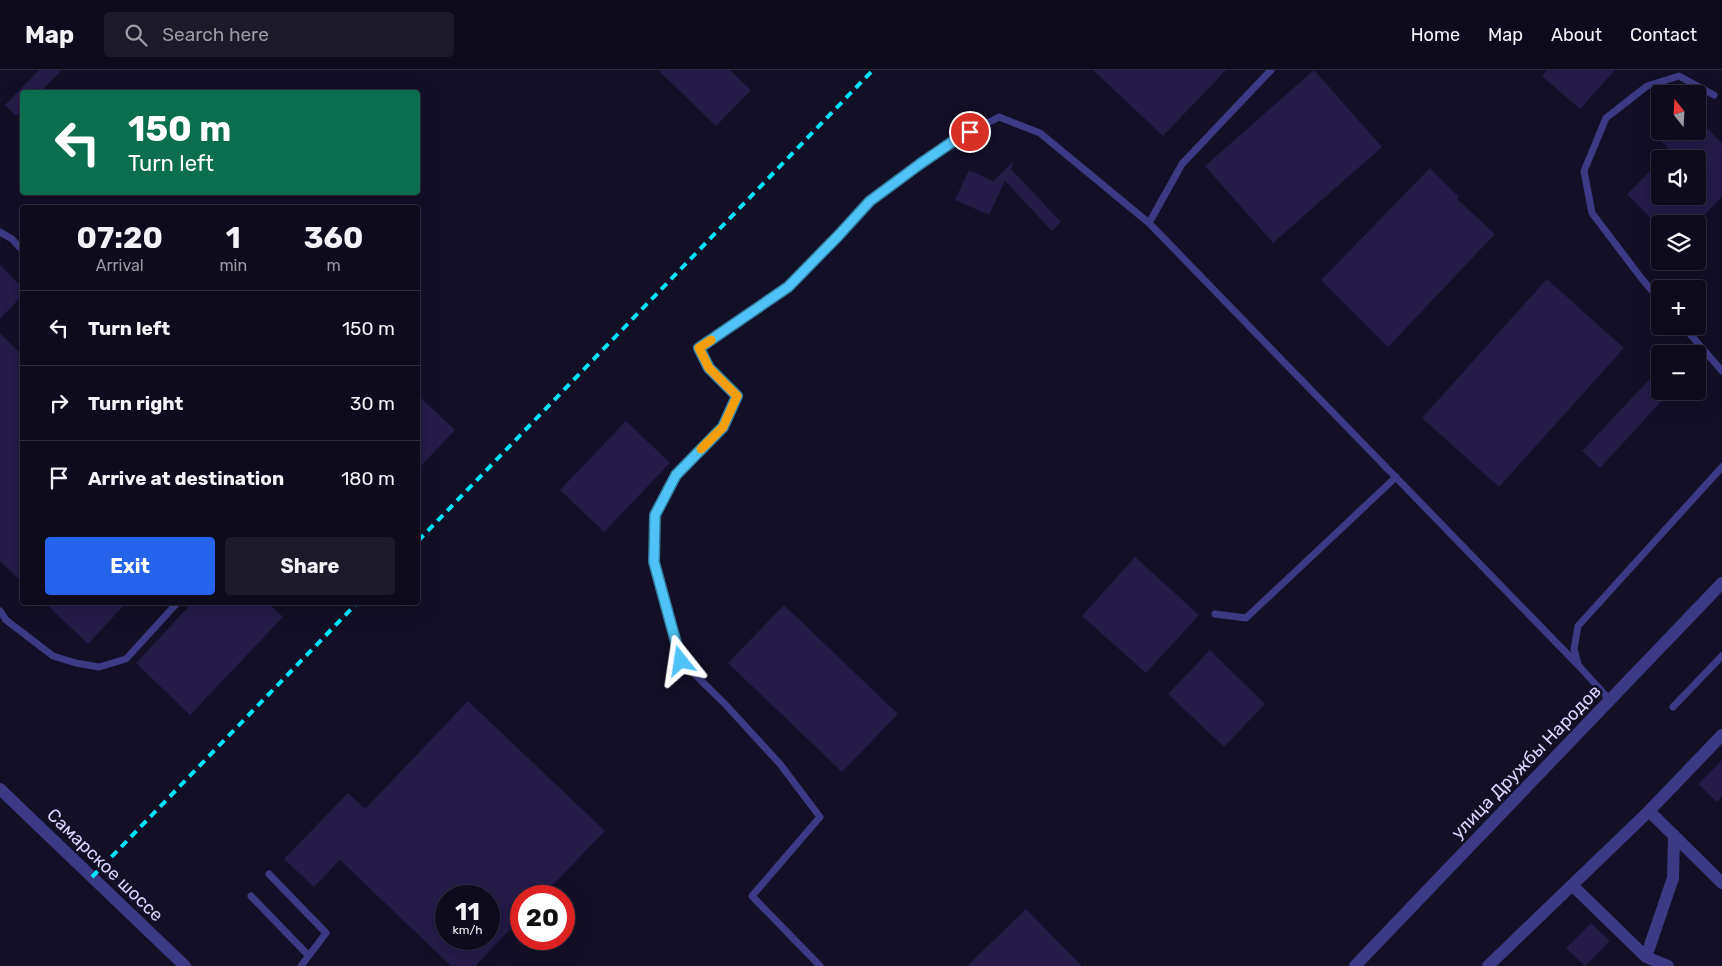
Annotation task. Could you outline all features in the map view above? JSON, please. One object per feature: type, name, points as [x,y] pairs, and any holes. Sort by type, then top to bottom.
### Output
[{"type":"street","name":"улица Дружбы Народов","points":[[1356,966],[1609,699],[1722,583]]},
{"type":"street","points":[[1488,966],[1649,811],[1722,735]]},
{"type":"street","name":"Самарское шоссе","points":[[0,790],[185,966]]},
{"type":"street","points":[[1649,811],[1722,883]]},
{"type":"street","points":[[1646,957],[1673,878],[1674,836]]},
{"type":"street","points":[[1573,886],[1646,957],[1668,966]]},
{"type":"lane","points":[[1150,223],[1182,164],[1271,70]]},
{"type":"lane","points":[[1651,290],[1592,213],[1584,171],[1606,118],[1648,86],[1679,76],[1714,95]]},
{"type":"lane","points":[[820,966],[752,896],[820,817],[780,764],[725,704],[681,661],[654,562],[655,515],[676,475],[723,427],[737,396],[709,368],[699,348],[788,287],[870,201],[955,140],[999,117],[1040,133],[1150,223],[1578,664],[1609,699]]},
{"type":"lane","points":[[0,232],[20,248]]},
{"type":"lane","points":[[1691,335],[1722,371]]},
{"type":"lane","points":[[1578,664],[1574,649],[1578,626],[1722,467]]},
{"type":"lane","points":[[1215,614],[1246,618],[1396,477]]},
{"type":"lane","points":[[0,611],[6,620],[53,656],[76,663],[99,666],[126,659],[175,605]]},
{"type":"lane","points":[[1673,707],[1722,656]]},
{"type":"lane","points":[[270,874],[326,933],[301,966]]},
{"type":"lane","points":[[251,896],[308,955]]},
{"type":"building","points":[[39,70],[62,70],[42,90],[20,90],[20,112],[16,116],[5,105]]},
{"type":"building","points":[[658,70],[730,70],[751,90],[716,126]]},
{"type":"building","points":[[1093,70],[1226,70],[1163,136]]},
{"type":"building","points":[[1314,70],[1382,147],[1273,243],[1205,166]]},
{"type":"building","points":[[1547,70],[1615,70],[1580,109],[1542,76]]},
{"type":"building","points":[[1706,127],[1722,143],[1722,197],[1704,215],[1651,215],[1651,219],[1627,194],[1651,170],[1651,205],[1706,205],[1706,150],[1670,150],[1660,140],[1706,140]]},
{"type":"building","points":[[1014,161],[1011,169],[1061,222],[1052,231],[1005,181],[989,215],[955,200],[969,170],[993,181]]},
{"type":"building","points":[[1430,168],[1459,197],[1457,199],[1495,234],[1388,347],[1321,280]]},
{"type":"building","points":[[0,265],[20,285],[20,298],[0,319]]},
{"type":"building","points":[[1547,279],[1624,348],[1499,487],[1422,418]]},
{"type":"building","points":[[0,333],[20,353],[20,580],[0,561]]},
{"type":"building","points":[[1651,378],[1651,400],[1663,400],[1600,468],[1582,451]]},
{"type":"building","points":[[420,397],[455,430],[420,467]]},
{"type":"building","points":[[626,421],[670,463],[604,532],[560,490]]},
{"type":"building","points":[[1135,557],[1199,615],[1146,673],[1082,616]]},
{"type":"building","points":[[47,605],[124,605],[88,644]]},
{"type":"building","points":[[190,605],[270,605],[283,617],[190,715],[136,663]]},
{"type":"building","points":[[784,605],[898,714],[842,772],[728,663]]},
{"type":"building","points":[[1210,650],[1265,704],[1224,747],[1168,694]]},
{"type":"building","points":[[468,701],[605,831],[553,885],[510,885],[510,929],[500,940],[500,885],[435,885],[435,950],[490,950],[475,966],[451,966],[340,860],[314,887],[284,859],[348,793],[365,809]]},
{"type":"building","points":[[1722,760],[1722,797],[1717,802],[1698,784]]},
{"type":"building","points":[[1026,909],[1082,966],[967,966]]},
{"type":"building","points":[[1591,923],[1610,941],[1585,966],[1566,948]]},
{"type":"railway","points":[[420,539],[873,70]]},
{"type":"railway","points":[[92,877],[355,605]]},
{"type":"slow traffic","points":[[701,449],[723,427],[737,396],[709,368],[699,348],[711,340]]},
{"type":"route","points":[[681,661],[654,562],[655,515],[676,475],[723,427],[737,396],[709,368],[699,348],[788,287],[870,201],[920,164],[970,132]]}]
